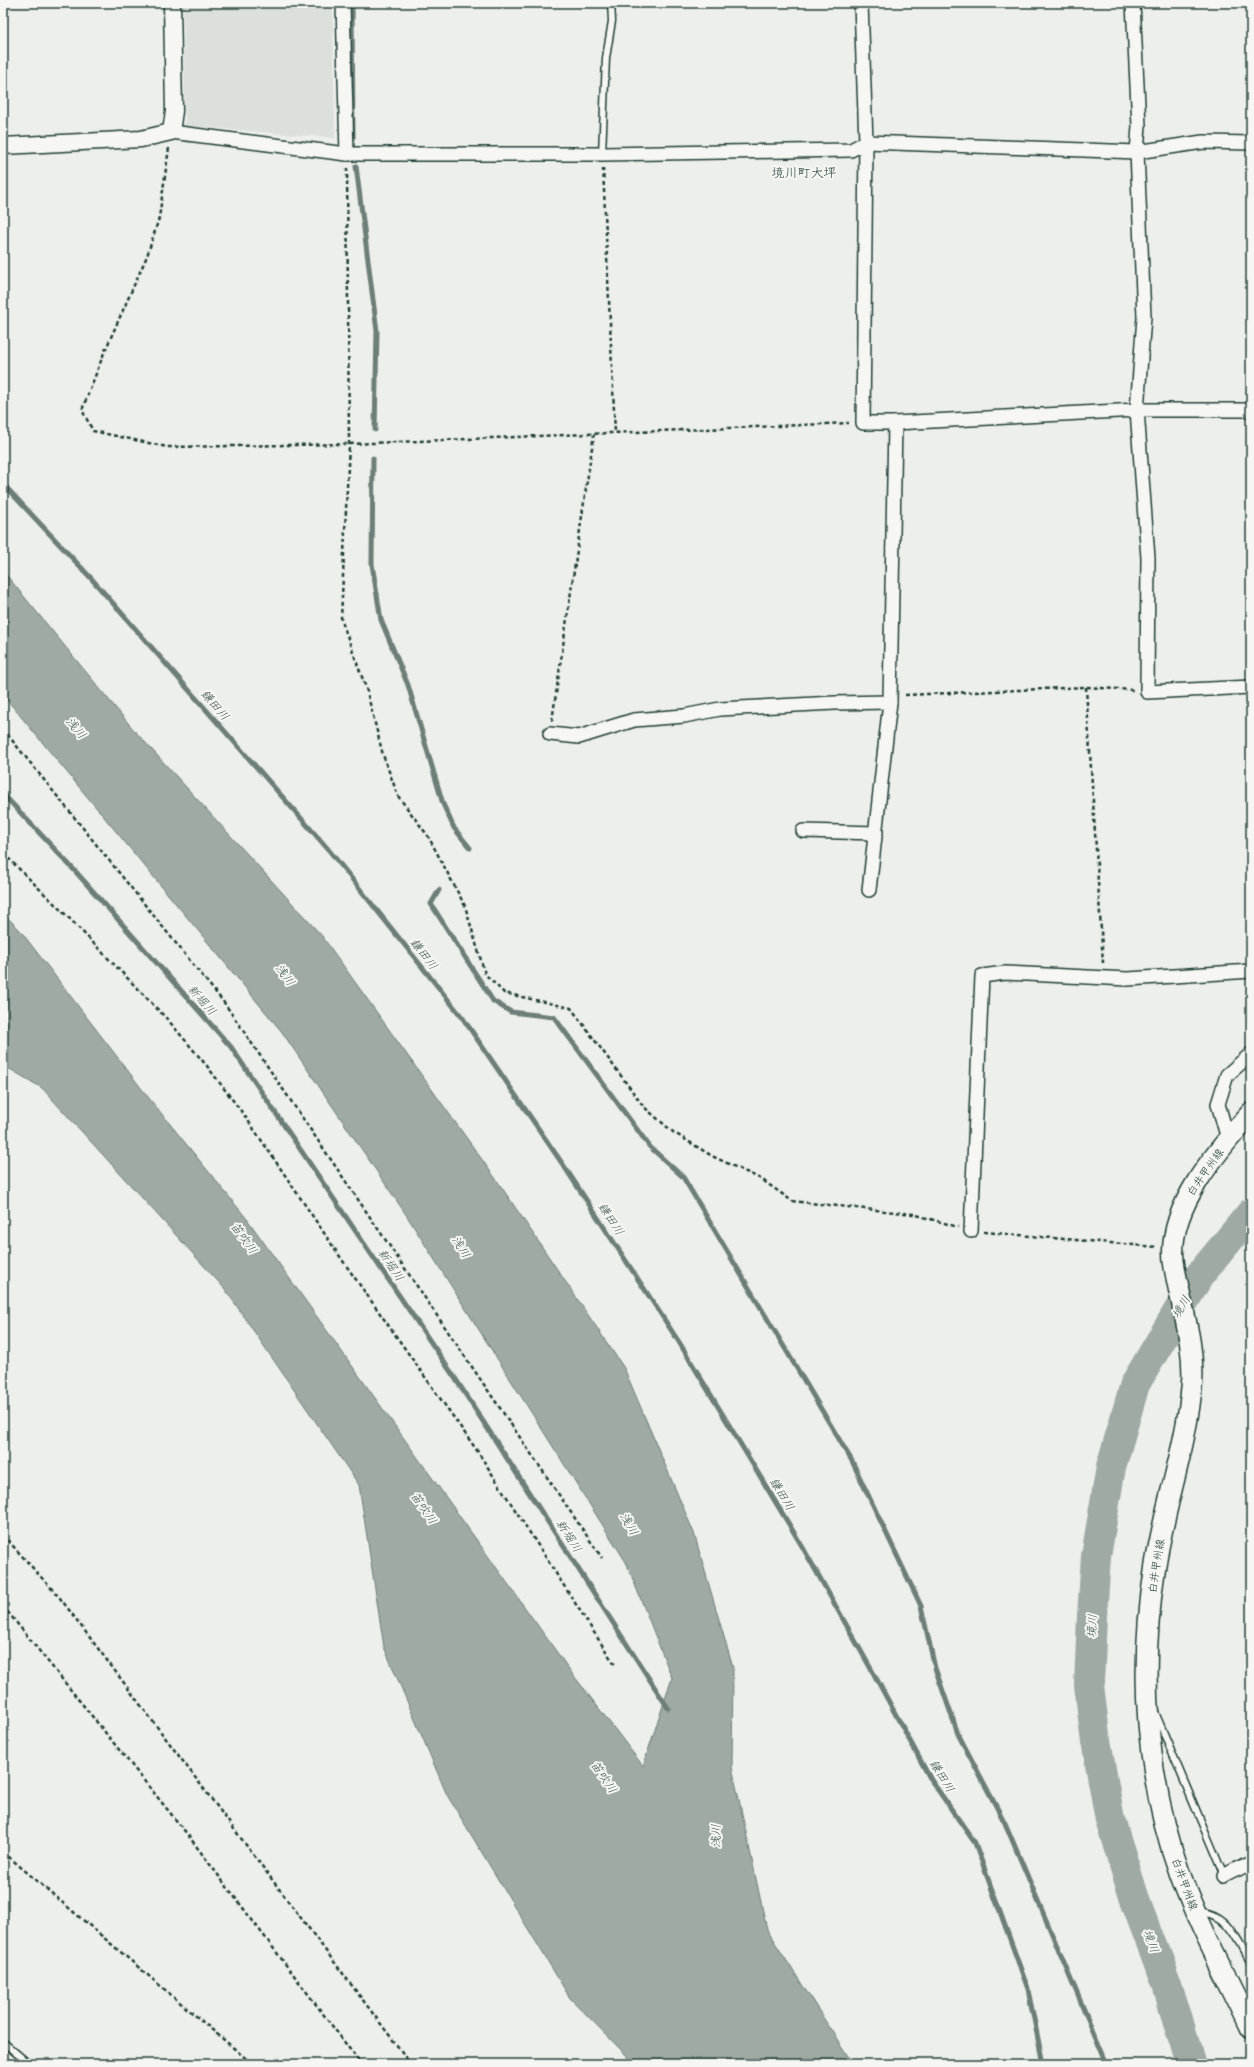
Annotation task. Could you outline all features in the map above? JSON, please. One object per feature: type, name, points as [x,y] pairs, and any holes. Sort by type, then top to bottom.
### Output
[{"type":"main road","name":"白井甲州線","points":[[1251,1114],[1228,1139],[1188,1194],[1177,1223],[1174,1252],[1191,1349],[1192,1381],[1187,1420],[1166,1505],[1155,1566],[1147,1627],[1146,1690],[1150,1741],[1157,1784],[1179,1873],[1195,1912],[1251,2028]]},
{"type":"street","points":[[171,132],[174,111],[172,3]]},
{"type":"street","points":[[343,3],[347,154]]},
{"type":"street","points":[[861,3],[866,142],[863,423],[895,423],[1137,410],[1251,410]]},
{"type":"street","points":[[1133,3],[1139,126],[1137,152],[1144,317],[1137,410],[1148,558],[1147,692],[1251,687]]},
{"type":"street","points":[[3,146],[140,139],[171,132],[347,154],[602,154],[850,150],[866,142],[1137,152],[1203,142],[1251,143]]},
{"type":"street","points":[[869,890],[890,702],[895,423]]},
{"type":"street","points":[[550,734],[579,737],[634,720],[684,716],[720,709],[835,703],[890,702]]},
{"type":"street","points":[[803,832],[876,833]]},
{"type":"street","points":[[971,1231],[982,976],[1005,973],[1128,979],[1251,971]]},
{"type":"street","points":[[1228,1139],[1218,1104],[1227,1074],[1251,1054]]},
{"type":"street","points":[[1224,1876],[1251,1862]]},
{"type":"lane","points":[[602,154],[606,58],[612,21],[611,3]]},
{"type":"lane","points":[[1146,1690],[1224,1876]]},
{"type":"lane","points":[[1195,1912],[1209,1912],[1222,1919],[1230,1928],[1251,1963]]},
{"type":"lane","points":[[3,2042],[29,2064]]},
{"type":"path","points":[[171,132],[159,218],[150,248],[82,410],[93,430],[168,446],[349,444],[863,423]]},
{"type":"path","points":[[347,154],[349,444],[341,619],[366,688],[383,755],[398,796],[428,836],[465,906],[485,974],[504,994],[571,1008],[644,1107],[673,1132],[712,1156],[761,1180],[792,1201],[914,1214],[971,1231],[1159,1247],[1174,1252]]},
{"type":"path","points":[[602,154],[615,433]]},
{"type":"path","points":[[550,734],[594,434]]},
{"type":"path","points":[[1086,687],[1104,978]]},
{"type":"path","points":[[890,702],[904,695],[1086,687],[1147,692]]},
{"type":"path","points":[[3,729],[225,1004],[602,1558]]},
{"type":"path","points":[[3,853],[69,918],[157,1009],[207,1066],[247,1119],[345,1264],[476,1449],[615,1665]]},
{"type":"path","points":[[3,1535],[60,1598],[411,2064]]},
{"type":"path","points":[[3,1606],[184,1830],[361,2064]]},
{"type":"path","points":[[3,1852],[250,2062]]},
{"type":"shaded area","points":[[183,3],[333,3],[335,138],[185,126]]},
{"type":"water","points":[[3,571],[133,729],[322,936],[498,1182],[624,1368],[694,1533],[733,1668],[732,1767],[767,1930],[853,2064],[635,2064],[570,1998],[447,1795],[384,1647],[359,1485],[225,1289],[42,1088],[3,1065],[3,913],[19,929],[148,1097],[247,1219],[571,1672],[643,1766],[672,1678],[626,1562],[405,1213],[282,1032],[3,695]]},
{"type":"waterway","points":[[352,3],[353,137]]},
{"type":"waterway","points":[[356,166],[377,331],[375,430]]},
{"type":"waterway","points":[[373,458],[372,564],[381,620],[408,685],[443,804],[454,828],[470,848]]},
{"type":"waterway","name":"鎌田川","points":[[3,484],[90,577],[328,849],[462,1017],[566,1169],[679,1342],[802,1546],[931,1780],[975,1843],[1028,1989],[1043,2064]]},
{"type":"waterway","name":"新堀川","points":[[3,794],[76,872],[231,1047],[455,1378],[668,1708]]},
{"type":"waterway","points":[[439,890],[431,904],[493,1001],[511,1012],[554,1017],[650,1147],[683,1177],[852,1461],[921,1606],[935,1668],[958,1734],[1005,1823],[1107,2064]]},
{"type":"waterway","name":"境川","points":[[1191,2064],[1167,1985],[1137,1906],[1110,1820],[1095,1735],[1089,1685],[1096,1556],[1111,1467],[1135,1384],[1199,1276],[1251,1213]]},
{"type":"district","name":"境川町大坪","points":[[804,172]]},
{"type":"water label","name":"浅川","points":[[76,728]]},
{"type":"water label","name":"浅川","points":[[285,975]]},
{"type":"water label","name":"笛吹川","points":[[244,1238]]},
{"type":"water label","name":"浅川","points":[[461,1247]]},
{"type":"water label","name":"笛吹川","points":[[424,1508]]},
{"type":"water label","name":"浅川","points":[[629,1524]]},
{"type":"water label","name":"笛吹川","points":[[604,1777]]},
{"type":"water label","name":"浅川","points":[[716,1836]]}]
